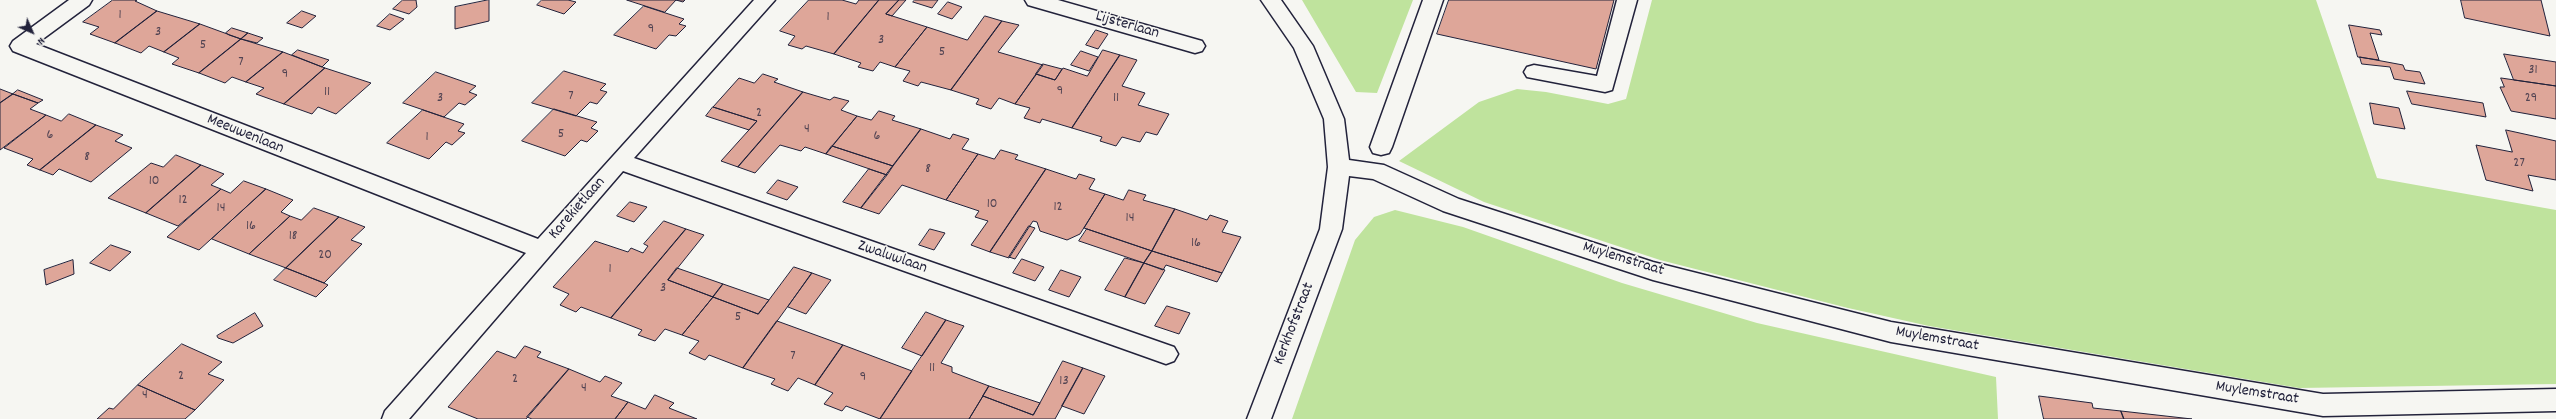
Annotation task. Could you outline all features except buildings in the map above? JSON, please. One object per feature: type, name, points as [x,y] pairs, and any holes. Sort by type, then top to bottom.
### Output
[{"type":"street","name":"Meeuwenlaan","points":[[82,0],[20,46],[543,250]]},
{"type":"street","name":"Karekietlaan","points":[[394,419],[543,250],[619,161],[765,0]]},
{"type":"street","name":"Lijsterlaan","points":[[1036,0],[1194,46]]},
{"type":"street","name":"Kerkhofstraat","points":[[1259,419],[1331,229],[1339,167],[1334,119],[1303,46],[1271,0]]},
{"type":"street","points":[[1381,147],[1433,0]]},
{"type":"street","points":[[1534,72],[1605,85],[1627,0]]},
{"type":"street","name":"Zwaluwlaan","points":[[619,161],[1166,354]]},
{"type":"street","name":"Muylemstraat","points":[[1339,167],[1376,171],[1451,205],[1652,271],[1891,332],[2323,405],[2556,400]]},
{"type":"green space","points":[[1302,0],[1413,0],[1377,93],[1356,92]]},
{"type":"green space","points":[[1652,0],[2316,0],[2377,178],[2556,210],[2556,384],[2299,388],[1929,326],[1848,308],[1660,260],[1484,202],[1399,161],[1479,102],[1517,89],[1546,92],[1608,104],[1626,99]]},
{"type":"green space","points":[[1395,210],[1463,227],[1622,283],[1757,323],[1996,377],[1998,419],[1292,419],[1355,240],[1374,217]]}]
